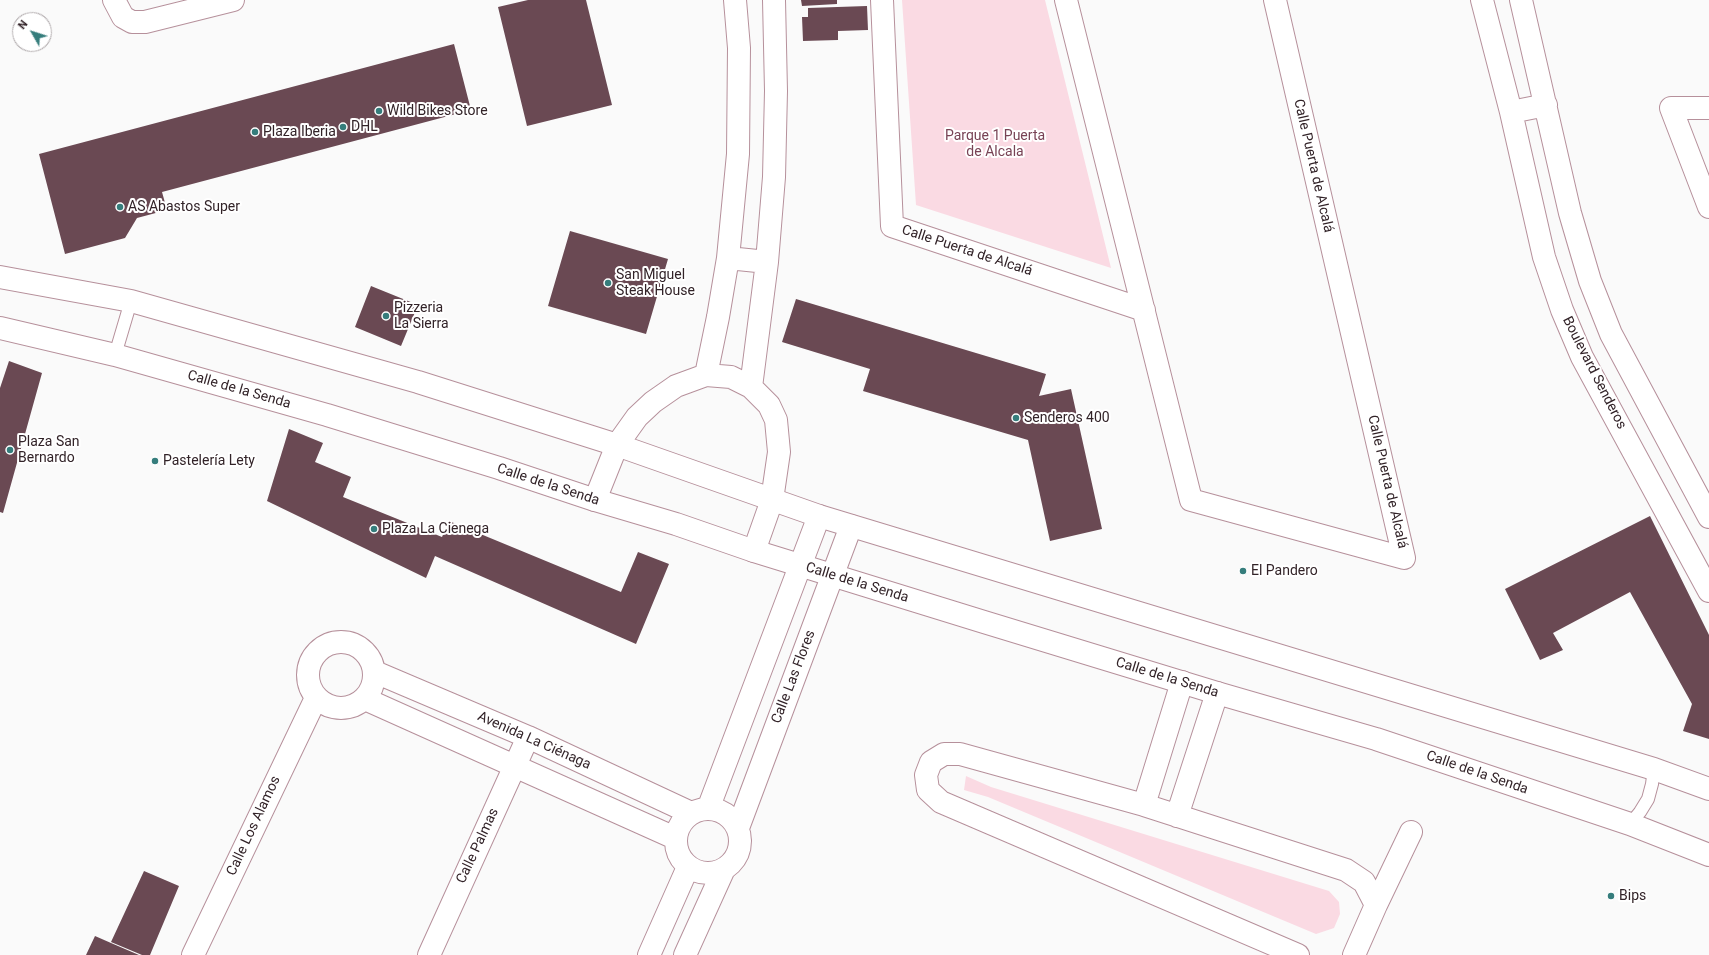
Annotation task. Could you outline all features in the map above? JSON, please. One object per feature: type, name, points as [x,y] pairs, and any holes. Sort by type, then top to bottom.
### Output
[{"type":"street","points":[[114,0],[123,17],[132,22],[145,22],[234,0]]},
{"type":"street","points":[[706,375],[728,258],[738,154],[739,48],[735,0]]},
{"type":"street","points":[[751,387],[767,262],[774,176],[776,91],[774,0]]},
{"type":"street","name":"Calle Puerta de Alcalá","points":[[882,0],[892,226],[1144,310]]},
{"type":"street","name":"Calle Puerta de Alcalá","points":[[1066,0],[1191,500],[1404,558],[1275,0]]},
{"type":"street","name":"Boulevard Senderos","points":[[1482,0],[1511,112],[1544,257],[1562,310],[1582,357],[1706,579]]},
{"type":"street","points":[[1521,0],[1570,213],[1590,281],[1612,334],[1709,517]]},
{"type":"street","points":[[1511,112],[1546,105]]},
{"type":"street","points":[[1709,108],[1671,108],[1709,207]]},
{"type":"street","points":[[728,258],[767,262]]},
{"type":"street","points":[[0,277],[131,301],[418,382],[617,445],[819,516],[1654,769],[1709,788]]},
{"type":"street","name":"Calle de la Senda","points":[[0,328],[115,355],[327,415],[499,468],[595,500],[676,524],[754,551],[1217,693],[1376,739],[1630,824],[1709,855]]},
{"type":"street","points":[[595,500],[617,445],[637,417],[653,402],[676,386],[706,375],[731,377],[751,387],[769,405],[776,420],[779,452],[772,500],[754,551]]},
{"type":"street","points":[[700,811],[819,516]]},
{"type":"street","name":"Calle Las Flores","points":[[738,828],[851,526]]},
{"type":"street","points":[[340,642],[352,644],[363,650],[371,660],[375,672],[372,686],[365,699],[354,707],[340,709],[327,706],[316,698],[310,687],[308,674],[310,662],[318,652],[328,645],[340,642]]},
{"type":"street","name":"Avenida La Ciénaga","points":[[375,672],[700,811]]},
{"type":"street","points":[[1144,805],[1182,682]]},
{"type":"street","points":[[1177,816],[1217,693]]},
{"type":"street","name":"Calle Los Alamos","points":[[193,955],[316,698]]},
{"type":"street","points":[[365,699],[675,838]]},
{"type":"street","name":"Calle Palmas","points":[[429,955],[528,737]]},
{"type":"street","points":[[1298,955],[941,802],[928,790],[926,775],[931,762],[944,754],[960,754],[1144,805],[1346,870],[1364,882],[1376,905]]},
{"type":"street","points":[[700,811],[720,811],[730,818],[738,828],[740,847],[737,856],[724,870],[706,874],[688,867],[680,859],[676,849],[675,838],[678,828],[683,820],[700,811]]},
{"type":"street","points":[[1354,955],[1411,832]]},
{"type":"street","points":[[649,955],[688,867]]},
{"type":"street","points":[[685,955],[724,870]]},
{"type":"lane","points":[[115,355],[131,301]]},
{"type":"lane","points":[[1630,824],[1648,799],[1654,769]]},
{"type":"green space","name":"Parque 1 Puerta de Alcala","points":[[902,0],[1045,0],[1111,268],[916,205]]},
{"type":"green space","points":[[966,776],[991,787],[1329,891],[1339,902],[1340,914],[1334,928],[1316,934],[988,797],[964,790]]},
{"type":"building","points":[[528,0],[586,0],[612,105],[527,126],[498,7]]},
{"type":"building","points":[[801,0],[837,0],[837,4],[802,6]]},
{"type":"building","points":[[867,6],[868,30],[838,31],[838,40],[803,41],[802,17],[808,17],[808,8]]},
{"type":"building","name":"Plaza Iberia","points":[[454,44],[471,110],[162,192],[167,210],[137,218],[125,238],[65,254],[39,154]]},
{"type":"building","name":"San Miguel Steak House","points":[[570,231],[668,259],[646,334],[548,306]]},
{"type":"building","name":"Pizzeria La Sierra","points":[[371,286],[418,305],[401,346],[355,327]]},
{"type":"building","name":"Senderos 400","points":[[796,299],[1046,374],[1039,396],[1071,389],[1102,529],[1050,541],[1028,440],[863,391],[870,369],[782,342]]},
{"type":"building","name":"Plaza San Bernardo","points":[[9,361],[42,373],[3,513],[0,512],[0,388]]},
{"type":"building","name":"Plaza La Cienega","points":[[289,429],[323,443],[315,462],[351,477],[343,497],[442,537],[449,521],[621,592],[638,552],[669,564],[636,644],[435,556],[426,578],[267,501]]},
{"type":"building","points":[[1650,516],[1709,635],[1709,739],[1683,731],[1692,704],[1630,592],[1553,633],[1563,650],[1540,660],[1505,589]]},
{"type":"building","points":[[144,871],[179,886],[150,955],[142,955],[111,942]]},
{"type":"building","points":[[95,936],[111,943],[139,955],[86,955]]},
{"type":"place","name":"Wild Bikes Store","points":[[379,111]]},
{"type":"place","name":"DHL","points":[[343,127]]},
{"type":"place","name":"Plaza Iberia","points":[[255,132]]},
{"type":"place","name":"AS Abastos Super","points":[[120,207]]},
{"type":"place","name":"San Miguel Steak House","points":[[608,283]]},
{"type":"place","name":"Pizzeria La Sierra","points":[[386,316]]},
{"type":"place","name":"Senderos 400","points":[[1016,418]]},
{"type":"place","name":"Plaza San Bernardo","points":[[10,450]]},
{"type":"place","name":"Pastelería Lety","points":[[155,461]]},
{"type":"place","name":"Plaza La Cienega","points":[[374,529]]},
{"type":"place","name":"El Pandero","points":[[1243,571]]},
{"type":"place","name":"Bips","points":[[1611,896]]}]
